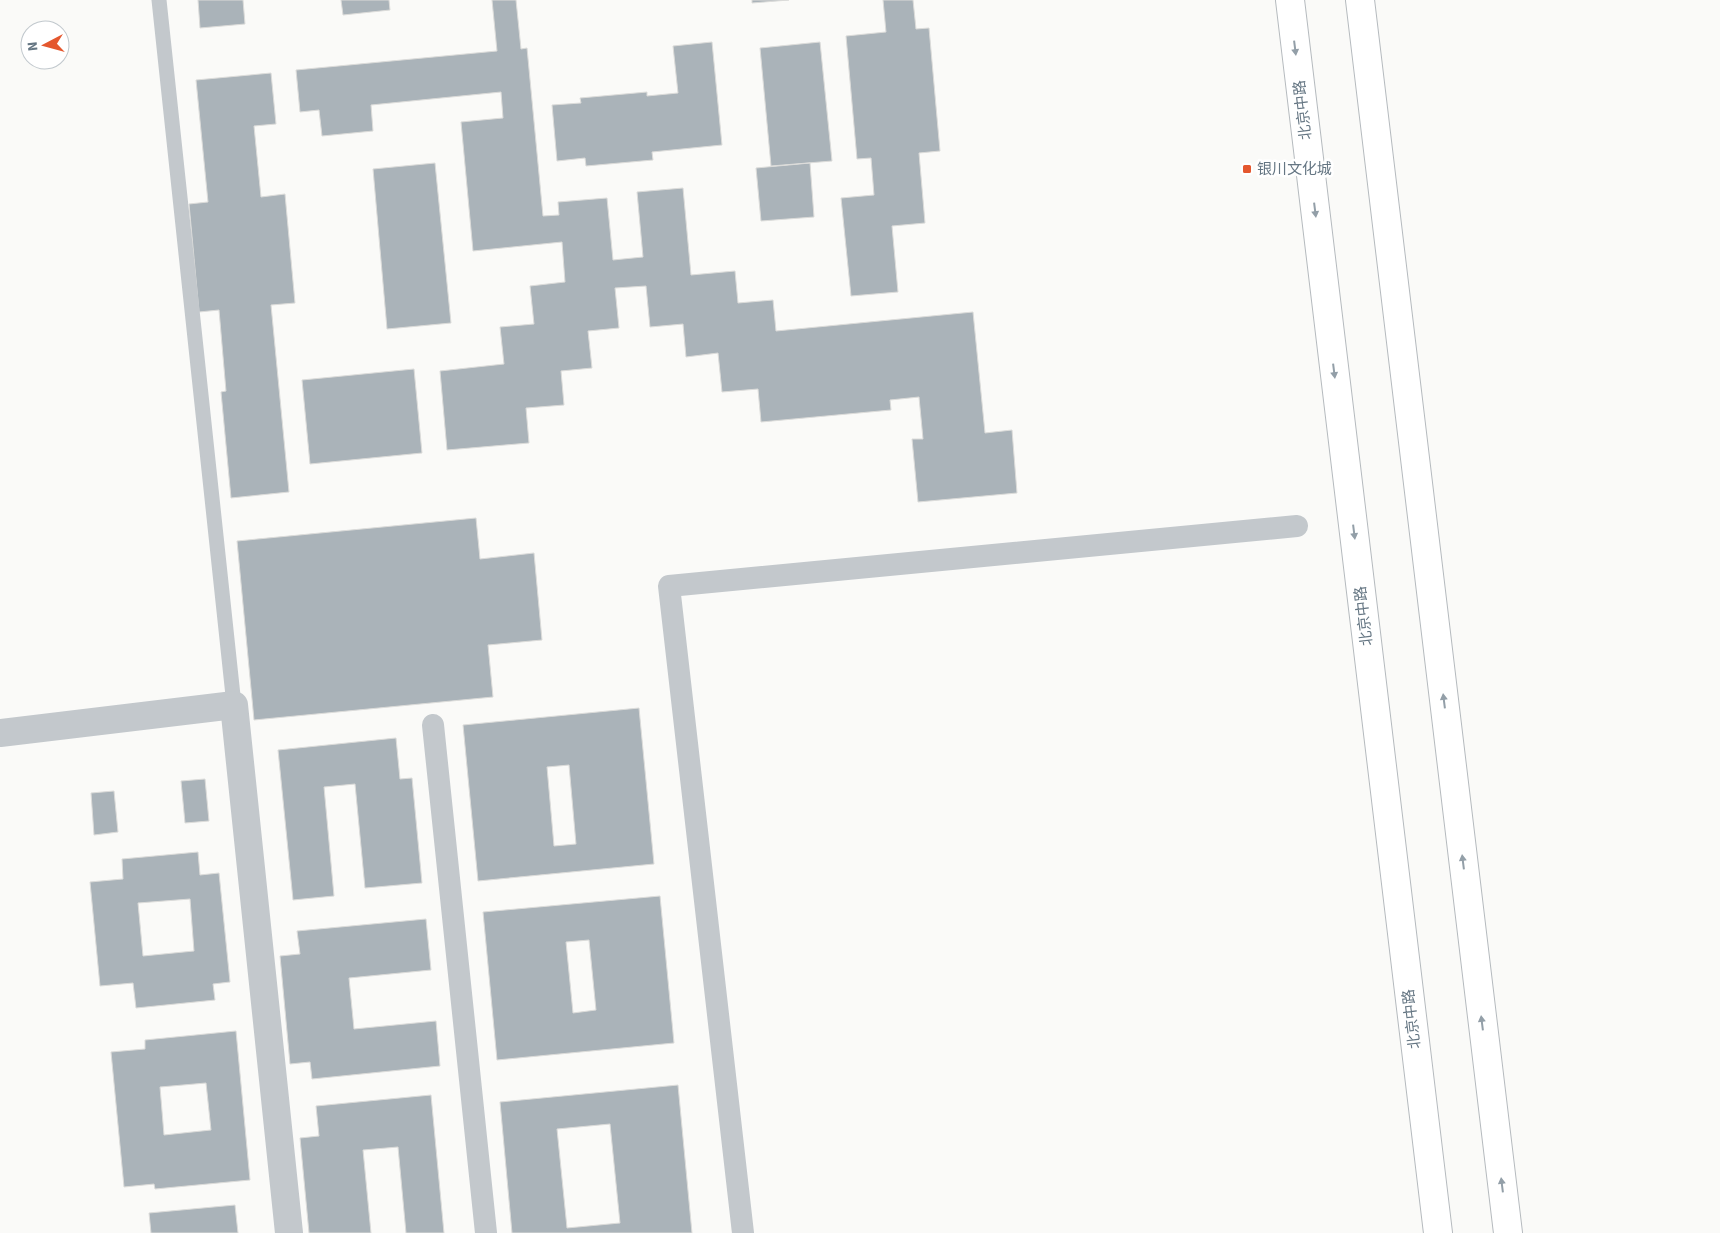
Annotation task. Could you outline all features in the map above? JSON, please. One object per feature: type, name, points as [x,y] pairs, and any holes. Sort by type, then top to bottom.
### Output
[{"type":"main road","name":"北京中路","points":[[1290,0],[1438,1233]]},
{"type":"main road","points":[[1360,0],[1508,1233]]},
{"type":"street","points":[[743,1233],[669,586],[1297,526]]},
{"type":"street","points":[[0,734],[234,705],[289,1233]]},
{"type":"street","points":[[433,725],[486,1233]]},
{"type":"lane","points":[[159,0],[234,705]]},
{"type":"building","points":[[198,0],[243,0],[245,24],[200,28]]},
{"type":"building","points":[[341,0],[389,0],[390,10],[343,15]]},
{"type":"building","points":[[492,0],[516,0],[521,49],[527,48],[543,216],[559,215],[558,202],[607,198],[613,260],[643,257],[637,192],[683,188],[691,275],[735,271],[738,303],[773,300],[776,331],[973,312],[985,433],[1012,430],[1017,493],[918,502],[912,439],[923,439],[919,397],[890,400],[891,410],[761,422],[758,389],[722,392],[718,353],[686,357],[683,324],[650,327],[646,286],[615,288],[619,328],[588,331],[592,368],[561,371],[564,405],[526,408],[529,443],[447,450],[440,371],[504,364],[500,327],[534,324],[530,286],[565,282],[562,242],[473,251],[461,122],[503,118],[501,92],[371,105],[373,131],[322,136],[319,110],[300,112],[296,70],[497,51]]},
{"type":"building","points":[[752,0],[789,0],[752,3]]},
{"type":"building","points":[[883,0],[913,0],[916,29],[929,28],[940,151],[919,153],[925,223],[892,226],[898,292],[851,296],[841,198],[874,195],[871,158],[857,159],[846,36],[886,32]]},
{"type":"building","points":[[712,42],[722,145],[652,152],[653,160],[586,166],[585,158],[557,161],[552,105],[581,103],[580,98],[647,92],[647,96],[678,93],[673,46]]},
{"type":"building","points":[[820,42],[832,161],[771,166],[760,48]]},
{"type":"building","points":[[271,73],[276,124],[254,126],[261,197],[285,194],[295,303],[271,305],[289,492],[231,498],[221,392],[226,391],[219,310],[199,312],[189,204],[208,202],[196,80]]},
{"type":"building","points":[[435,163],[451,323],[387,329],[373,169]]},
{"type":"building","points":[[810,163],[814,217],[761,221],[756,168]]},
{"type":"building","points":[[414,369],[422,453],[310,464],[302,380]]},
{"type":"building","points":[[476,518],[480,559],[534,553],[542,640],[488,645],[493,697],[254,720],[237,541]]},
{"type":"building","points":[[639,708],[654,864],[478,881],[463,725]],"holes":[[[569,765],[576,844],[554,846],[547,767]]]},
{"type":"building","points":[[396,738],[400,779],[412,778],[422,883],[365,888],[355,784],[324,787],[334,896],[293,900],[278,750]]},
{"type":"building","points":[[205,779],[209,821],[185,823],[181,781]]},
{"type":"building","points":[[114,791],[118,832],[94,835],[91,793]]},
{"type":"building","points":[[198,852],[200,875],[219,873],[230,982],[213,984],[215,1000],[136,1008],[133,983],[100,986],[90,882],[123,879],[122,859]],"holes":[[[190,899],[194,951],[143,956],[138,903]]]},
{"type":"building","points":[[660,896],[674,1043],[497,1060],[483,912]],"holes":[[[589,940],[596,1010],[573,1013],[566,942]]]},
{"type":"building","points":[[426,919],[431,970],[349,978],[354,1029],[436,1021],[440,1066],[312,1079],[310,1062],[290,1064],[280,956],[300,954],[297,931]]},
{"type":"building","points":[[236,1031],[250,1180],[155,1189],[154,1184],[124,1187],[111,1052],[145,1049],[145,1040]],"holes":[[[206,1083],[211,1130],[164,1135],[160,1087]]]},
{"type":"building","points":[[678,1085],[692,1233],[512,1233],[500,1102]],"holes":[[[610,1124],[620,1223],[567,1228],[557,1129]]]},
{"type":"building","points":[[431,1095],[444,1233],[406,1233],[398,1147],[363,1150],[371,1233],[309,1233],[300,1138],[319,1136],[316,1106]]},
{"type":"building","points":[[235,1205],[238,1233],[151,1233],[149,1213]]},
{"type":"place","name":"银川文化城","points":[[1247,169]]}]
